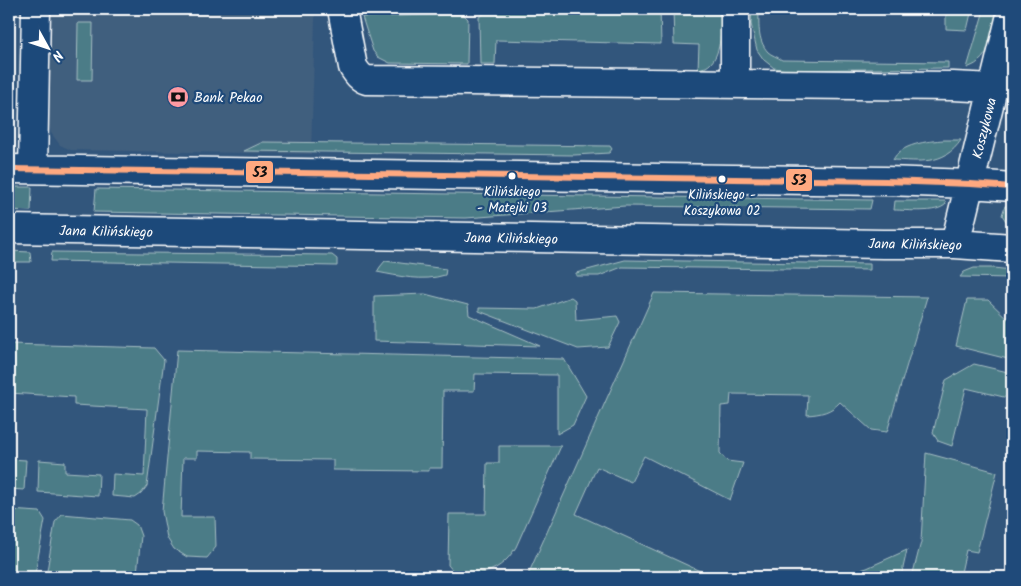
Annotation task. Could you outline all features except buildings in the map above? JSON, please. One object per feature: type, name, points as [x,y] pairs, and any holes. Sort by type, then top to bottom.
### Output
[{"type":"street","points":[[36,9],[21,169],[886,181],[1012,187]]},
{"type":"street","points":[[342,9],[352,67],[362,79],[367,80],[994,88]]},
{"type":"street","points":[[735,9],[735,84]]},
{"type":"street","name":"Koszykowa","points":[[955,244],[1012,11]]},
{"type":"street","name":"Jana Kilińskiego","points":[[9,229],[955,244],[1012,248]]},
{"type":"shaded area","points":[[49,9],[315,9],[311,154],[71,150],[60,145],[51,133],[47,119]]},
{"type":"green space","points":[[591,9],[660,9],[661,44],[496,40],[495,64],[480,64],[479,17],[485,13]]},
{"type":"green space","points":[[673,9],[713,9],[721,15],[718,51],[711,63],[706,67],[698,69],[699,45],[674,44]]},
{"type":"green space","points":[[752,9],[759,9],[759,31],[764,47],[769,53],[782,60],[948,62],[948,68],[787,70],[774,68],[764,60],[757,50],[751,24]]},
{"type":"green space","points":[[946,9],[972,9],[967,30],[946,29]]},
{"type":"green space","points":[[984,10],[997,13],[991,40],[982,58],[976,64],[967,68]]},
{"type":"green space","points":[[463,14],[468,19],[467,64],[390,63],[378,57],[373,51],[362,17]]},
{"type":"green space","points":[[78,23],[93,23],[92,80],[77,80]]},
{"type":"green space","points":[[961,140],[947,154],[939,158],[921,161],[893,160],[902,150],[915,144]]},
{"type":"green space","points":[[263,142],[610,146],[612,149],[609,153],[574,155],[244,151]]},
{"type":"green space","points":[[9,187],[32,187],[31,211],[9,210]]},
{"type":"green space","points":[[96,189],[872,200],[870,209],[625,206],[466,218],[94,212]]},
{"type":"green space","points":[[895,201],[945,201],[946,204],[929,210],[894,210]]},
{"type":"green space","points":[[1012,205],[1012,225],[1002,215],[1005,206]]},
{"type":"green space","points":[[9,251],[30,252],[31,262],[9,262]]},
{"type":"green space","points":[[52,252],[332,255],[337,259],[337,266],[51,261]]},
{"type":"green space","points":[[625,260],[870,264],[870,270],[622,267],[599,276],[576,276],[576,273]]},
{"type":"green space","points":[[385,261],[446,269],[445,275],[419,278],[377,272]]},
{"type":"green space","points":[[974,268],[1012,270],[1012,278],[960,277],[964,272]]},
{"type":"green space","points":[[654,293],[927,297],[887,432],[871,430],[840,402],[825,412],[807,415],[808,395],[731,394],[730,405],[721,406],[720,453],[727,461],[743,463],[730,500],[644,456],[631,482],[597,467],[576,514],[713,577],[527,577]]},
{"type":"green space","points":[[425,294],[468,305],[469,315],[540,346],[374,341],[374,296]]},
{"type":"green space","points":[[571,297],[575,300],[576,320],[617,316],[620,322],[608,347],[578,349],[479,311],[479,308],[537,309]]},
{"type":"green space","points":[[967,300],[988,300],[1012,323],[1012,360],[956,346]]},
{"type":"green space","points":[[9,344],[154,348],[164,360],[147,486],[141,494],[135,498],[112,496],[113,474],[144,476],[147,409],[74,405],[74,397],[9,393]]},
{"type":"green space","points":[[177,350],[564,359],[586,396],[573,425],[557,434],[557,375],[475,374],[474,391],[443,391],[442,468],[429,468],[429,471],[333,470],[333,460],[250,459],[250,452],[197,451],[197,458],[183,458],[181,517],[215,517],[216,547],[207,558],[187,557],[174,549],[167,538],[162,511]]},
{"type":"green space","points":[[974,364],[1012,373],[1012,399],[966,388],[952,446],[938,441],[933,433],[946,380]]},
{"type":"green space","points":[[499,446],[561,446],[516,547],[509,557],[496,568],[484,573],[454,572],[448,565],[449,514],[486,514],[487,463],[499,463]]},
{"type":"green space","points":[[926,453],[997,472],[977,552],[966,550],[960,577],[912,577],[921,542]]},
{"type":"green space","points":[[9,459],[26,460],[24,490],[9,489]]},
{"type":"green space","points":[[39,460],[65,462],[65,472],[99,474],[98,496],[38,492]]},
{"type":"green space","points":[[9,510],[40,512],[45,520],[35,574],[32,577],[9,577]]},
{"type":"green space","points":[[62,514],[130,520],[137,525],[141,536],[137,573],[203,577],[46,577],[55,522]]},
{"type":"green space","points":[[907,550],[901,577],[838,577],[867,568]]},
{"type":"transit line","name":"53","points":[[9,169],[886,181],[1012,187]]},
{"type":"place","name":"Bank Pekao","points":[[178,97]]},
{"type":"place","name":"Kilińskiego - Matejki 03","points":[[512,176]]},
{"type":"place","name":"Kilińskiego - Koszykowa 02","points":[[722,179]]}]
